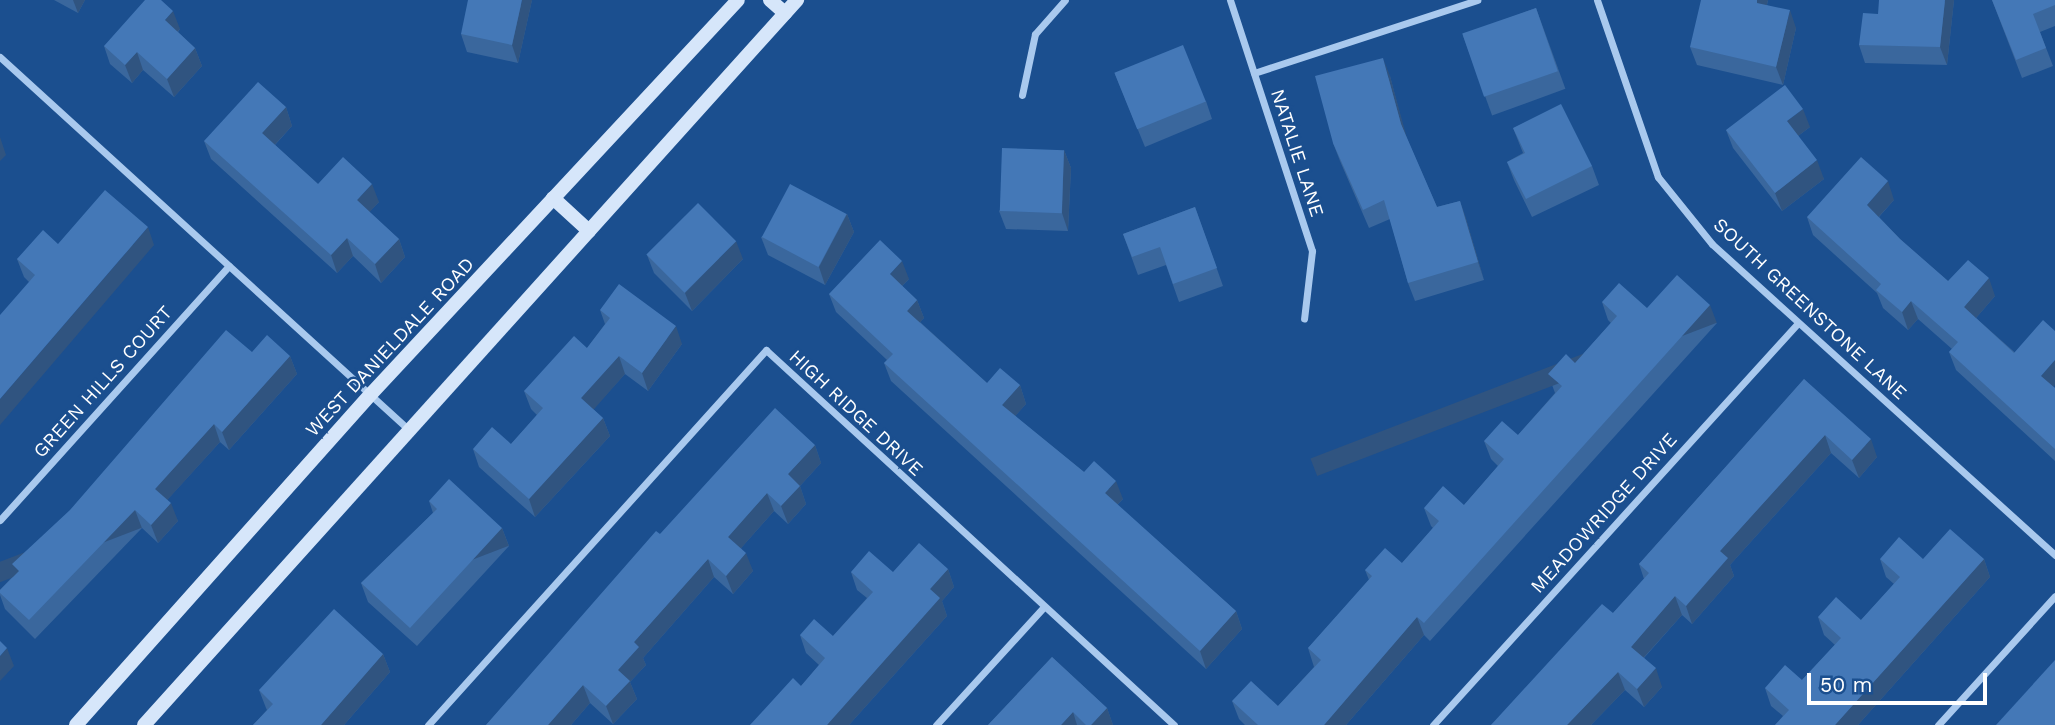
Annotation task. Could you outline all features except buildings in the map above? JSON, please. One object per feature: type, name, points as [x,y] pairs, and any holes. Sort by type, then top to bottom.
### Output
[{"type":"main road","name":"WEST DANIELDALE ROAD","points":[[76,725],[371,394],[738,0]]},
{"type":"main road","points":[[770,0],[785,13]]},
{"type":"main road","points":[[144,725],[797,0]]},
{"type":"main road","points":[[553,198],[589,231]]},
{"type":"street","points":[[1022,95],[1035,34],[1065,0]]},
{"type":"street","name":"NATALIE LANE","points":[[1230,0],[1312,251],[1304,319]]},
{"type":"street","points":[[1254,73],[1477,0]]},
{"type":"street","name":"SOUTH GREENSTONE LANE","points":[[1597,0],[1658,177],[1712,244],[2055,555]]},
{"type":"street","points":[[0,57],[410,430]]},
{"type":"street","name":"GREEN HILLS COURT","points":[[0,520],[229,265]]},
{"type":"street","name":"MEADOWRIDGE DRIVE","points":[[1433,725],[1798,323]]},
{"type":"street","name":"HIGH RIDGE DRIVE","points":[[428,725],[766,350],[1043,608],[1174,725]]},
{"type":"street","points":[[1938,725],[2055,596]]},
{"type":"street","points":[[936,725],[1043,608]]}]
